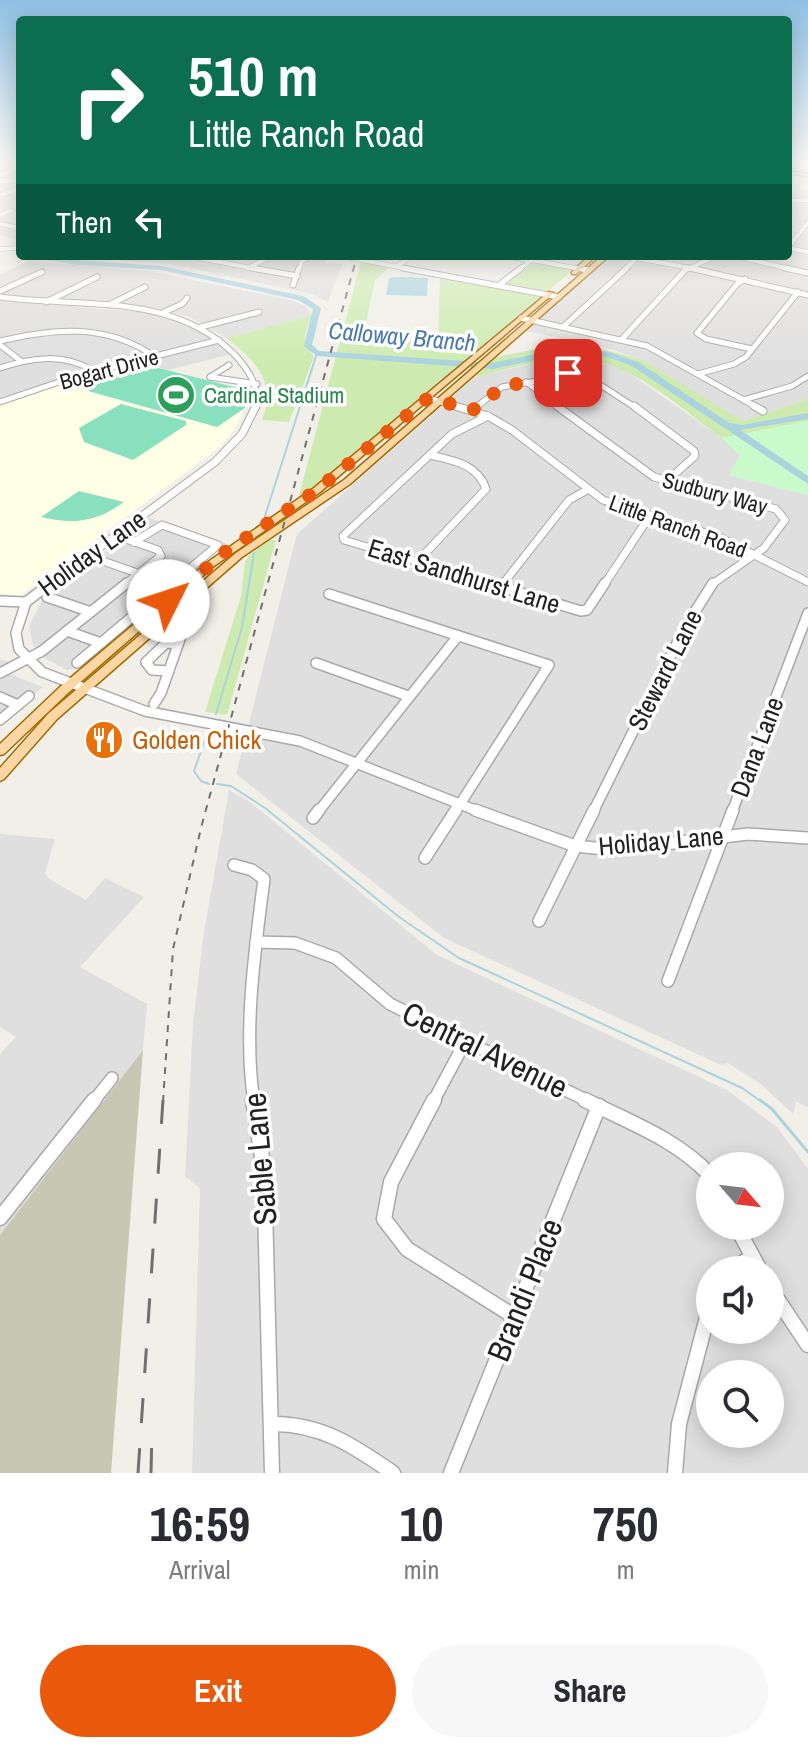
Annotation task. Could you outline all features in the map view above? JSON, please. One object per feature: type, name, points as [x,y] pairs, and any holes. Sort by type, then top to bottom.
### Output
[{"type":"main road","points":[[0,776],[36,732],[84,689],[245,550],[347,482],[440,401],[521,318],[588,260]]},
{"type":"main road","points":[[0,751],[70,684],[225,552],[317,490],[464,367],[478,363],[532,320],[601,260]]},
{"type":"main road","points":[[147,619],[161,623]]},
{"type":"street","points":[[216,260],[297,276]]},
{"type":"street","points":[[248,268],[263,260]]},
{"type":"street","points":[[293,285],[304,260]]},
{"type":"street","points":[[366,260],[385,263]]},
{"type":"street","points":[[370,260],[559,297]]},
{"type":"street","points":[[397,266],[406,260]]},
{"type":"street","points":[[499,285],[530,260]]},
{"type":"street","points":[[542,260],[589,270]]},
{"type":"street","points":[[563,327],[635,260]]},
{"type":"street","points":[[648,260],[808,295]]},
{"type":"street","points":[[622,339],[688,267],[706,260]]},
{"type":"street","points":[[752,260],[808,273]]},
{"type":"street","points":[[0,291],[42,272]]},
{"type":"street","points":[[44,303],[97,277]]},
{"type":"street","points":[[745,279],[737,284],[697,333],[706,339],[752,349]]},
{"type":"street","points":[[107,306],[145,287]]},
{"type":"street","points":[[698,374],[734,364],[752,349],[798,292]]},
{"type":"street","points":[[0,297],[162,313],[201,327],[219,340],[246,364],[257,384],[210,377],[229,365]]},
{"type":"street","points":[[162,313],[182,304],[187,298]]},
{"type":"street","points":[[30,308],[36,302]]},
{"type":"street","points":[[201,327],[259,312]]},
{"type":"street","points":[[521,318],[622,339],[661,352],[763,411]]},
{"type":"street","points":[[0,343],[45,332],[97,331],[134,340],[155,357]]},
{"type":"street","name":"Bogart Drive","points":[[0,402],[94,371],[219,340]]},
{"type":"street","points":[[0,343],[21,361]]},
{"type":"street","points":[[0,368],[21,361],[67,359],[94,371]]},
{"type":"street","points":[[473,410],[497,390],[582,373],[608,387],[694,451],[695,456],[667,481]]},
{"type":"street","points":[[743,400],[792,386],[808,377]]},
{"type":"street","name":"Sudbury Way","points":[[526,382],[636,466],[667,481],[776,509],[785,520]]},
{"type":"street","name":"Holiday Lane","points":[[257,384],[256,410],[235,443],[188,482],[26,602],[14,627],[16,642],[25,658],[42,672],[145,711],[264,732],[359,762],[531,832],[575,846],[615,850],[723,837],[775,834],[808,838]]},
{"type":"street","name":"Little Ranch Road","points":[[428,398],[488,416],[512,430],[603,500],[710,534],[808,582]]},
{"type":"street","points":[[430,455],[452,434],[488,416]]},
{"type":"street","points":[[417,562],[486,489],[483,479],[466,465],[430,455]]},
{"type":"street","name":"East Sandhurst Lane","points":[[430,455],[343,538],[587,610],[649,517]]},
{"type":"street","points":[[501,587],[569,500],[587,490]]},
{"type":"street","name":"Steward Lane","points":[[539,921],[684,629],[707,590],[720,577],[757,555],[779,533],[785,520]]},
{"type":"street","points":[[77,663],[218,545],[162,525],[134,542]]},
{"type":"street","points":[[0,673],[42,651],[158,559],[160,553],[114,535]]},
{"type":"street","points":[[97,559],[140,574]]},
{"type":"street","points":[[329,594],[549,665],[425,858]]},
{"type":"street","points":[[47,597],[91,612]]},
{"type":"street","points":[[0,601],[26,602]]},
{"type":"street","name":"Dana Lane","points":[[668,981],[808,613]]},
{"type":"street","points":[[154,704],[185,625],[177,618]]},
{"type":"street","points":[[67,631],[101,643]]},
{"type":"street","points":[[313,818],[458,636]]},
{"type":"street","points":[[169,671],[152,670],[146,662],[166,643],[178,644]]},
{"type":"street","points":[[316,663],[408,696]]},
{"type":"street","points":[[0,720],[29,696]]},
{"type":"street","points":[[0,697],[18,705]]},
{"type":"street","name":"Sable Lane","points":[[234,865],[252,870],[264,879],[256,942],[252,1091],[264,1170],[272,1473]]},
{"type":"street","name":"Central Avenue","points":[[256,942],[295,943],[336,958],[390,1004],[599,1106],[690,1154],[696,1160]]},
{"type":"street","points":[[465,1042],[391,1182],[384,1219],[407,1249],[515,1317]]},
{"type":"street","points":[[0,1218],[112,1078]]},
{"type":"street","name":"Brandi Place","points":[[451,1473],[599,1106]]},
{"type":"street","points":[[784,1309],[808,1345]]},
{"type":"street","points":[[675,1473],[679,1424],[700,1344]]},
{"type":"street","points":[[273,1424],[300,1422],[321,1427],[393,1473]]},
{"type":"shaded area","points":[[0,230],[16,230],[16,239],[0,235]]},
{"type":"shaded area","points":[[792,230],[808,230],[808,399],[743,422],[641,359],[600,346],[525,331],[607,260],[792,260]]},
{"type":"shaded area","points":[[113,260],[326,260],[325,263],[342,264],[328,302],[312,294],[171,264]]},
{"type":"shaded area","points":[[30,261],[149,271],[295,301],[305,306],[312,315],[226,338],[190,317],[151,307],[0,295],[0,274]]},
{"type":"shaded area","points":[[0,300],[152,313],[187,322],[232,354],[168,370],[132,360],[0,400]]},
{"type":"shaded area","points":[[570,358],[619,366],[722,438],[740,456],[729,475],[808,495],[808,1107],[796,1102],[793,1114],[762,1085],[728,1063],[721,1065],[444,938],[236,774],[297,534],[475,377]]},
{"type":"shaded area","points":[[140,363],[246,390],[245,408],[236,427],[221,446],[20,596],[0,594],[0,405],[79,378]]},
{"type":"shaded area","points":[[149,518],[226,543],[76,668],[67,670],[42,657],[33,645],[29,626],[43,599]]},
{"type":"shaded area","points":[[0,659],[8,662],[10,674],[43,687],[0,724]]},
{"type":"shaded area","points":[[229,790],[250,802],[437,955],[727,1090],[777,1127],[808,1169],[808,1473],[192,1473],[200,1188],[185,1177],[193,1023],[204,932]]},
{"type":"shaded area","points":[[0,834],[55,839],[45,873],[49,879],[86,900],[105,878],[144,897],[80,967],[147,1004],[143,1050],[0,1235],[0,1054],[16,1037],[0,1027]]},
{"type":"shaded area","points":[[143,1050],[111,1473],[0,1473],[0,1235]]},
{"type":"green space","points":[[361,262],[388,268],[375,280],[364,332],[433,346],[438,343],[440,277],[540,297],[298,499]]},
{"type":"green space","points":[[535,262],[574,269],[547,292],[506,284]]},
{"type":"green space","points":[[312,315],[305,337],[314,357],[289,422],[262,420],[267,394],[265,383],[254,363],[226,338]]},
{"type":"green space","points":[[557,338],[641,359],[743,421],[808,399],[808,421],[722,438],[649,385],[609,365],[588,359],[543,361],[475,377],[496,357],[547,347]]},
{"type":"green space","name":"Cardinal Stadium","points":[[159,368],[246,390],[245,408],[217,427],[88,391],[88,387],[114,373]]},
{"type":"green space","points":[[121,404],[186,421],[186,425],[133,460],[84,442],[79,428]]},
{"type":"green space","points":[[808,421],[808,495],[728,475],[740,456],[722,438]]},
{"type":"green space","points":[[79,491],[124,502],[104,514],[84,520],[41,517]]},
{"type":"green space","points":[[269,540],[276,540],[227,715],[205,712],[241,596],[245,562],[249,555]]},
{"type":"water","points":[[389,278],[428,278],[427,296],[386,295]]},
{"type":"waterway","name":"Calloway Branch","points":[[55,260],[161,268],[300,298],[317,308],[308,346],[317,353],[493,366],[568,350],[609,355],[635,364],[808,481]]},
{"type":"waterway","points":[[265,516],[317,353]]},
{"type":"waterway","name":"Calloway Branch","points":[[728,426],[743,428],[808,416]]},
{"type":"waterway","points":[[216,714],[242,627],[254,553]]},
{"type":"waterway","points":[[207,734],[194,771],[201,781],[209,784]]},
{"type":"waterway","points":[[217,784],[231,786],[265,808],[399,917],[459,958],[742,1088],[762,1102]]},
{"type":"waterway","points":[[760,1100],[772,1109],[808,1152]]},
{"type":"railway","points":[[163,1102],[173,949],[201,828],[356,260]]},
{"type":"railway","points":[[138,1473],[163,1100]]},
{"type":"railway","points":[[151,1473],[152,1429]]},
{"type":"place","name":"Cardinal Stadium","points":[[176,395]]},
{"type":"place","name":"Golden Chick","points":[[104,740]]},
{"type":"route","points":[[168,601],[225,552],[317,490],[428,398],[473,410],[502,387],[568,373]]}]
